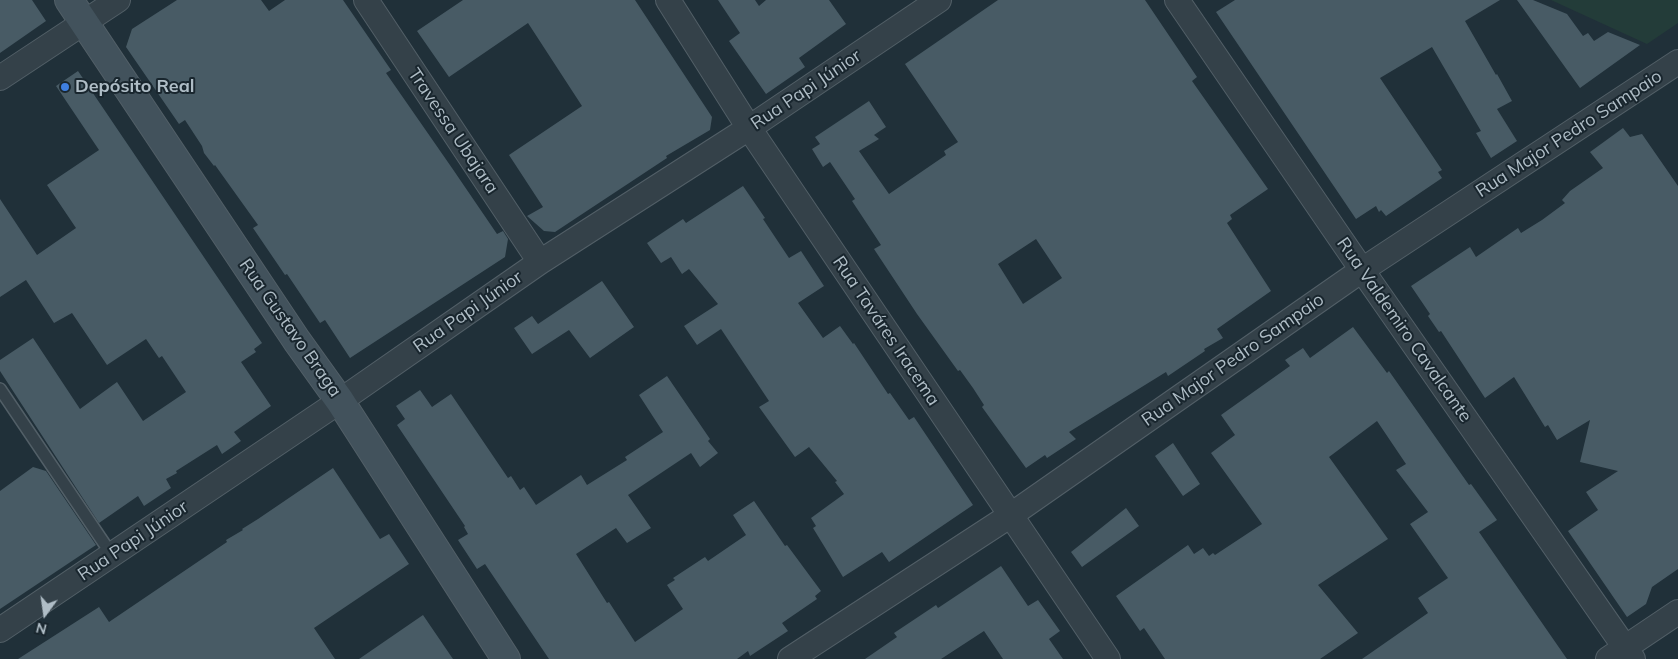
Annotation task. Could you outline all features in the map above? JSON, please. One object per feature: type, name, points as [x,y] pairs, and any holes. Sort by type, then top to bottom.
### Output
[{"type":"street","name":"Rua Gustavo Braga","points":[[69,0],[297,342],[340,401],[506,659]]},
{"type":"street","points":[[0,78],[118,0]]},
{"type":"street","name":"Travessa Ubajara","points":[[366,0],[540,262]]},
{"type":"street","name":"Rua Taváres Iracema","points":[[668,0],[749,128],[1108,659]]},
{"type":"street","name":"Rua Papi Júnior","points":[[0,630],[340,401],[540,262],[749,128],[939,0]]},
{"type":"street","name":"Rua Valdemiro Cavalcante","points":[[1177,0],[1622,655]]},
{"type":"street","name":"Rua Major Pedro Sampaio","points":[[790,659],[1011,515],[1362,270],[1678,62]]},
{"type":"street","points":[[1622,655],[1678,612]]},
{"type":"lane","points":[[0,389],[112,555]]},
{"type":"green space","points":[[1551,0],[1678,0],[1678,23],[1647,44]]},
{"type":"building","points":[[0,0],[32,0],[46,21],[0,53]]},
{"type":"building","points":[[177,0],[261,0],[269,11],[285,0],[343,0],[391,70],[386,73],[497,234],[503,231],[508,239],[505,257],[350,358],[325,320],[320,323],[287,274],[285,275],[253,228],[258,225],[215,165],[204,153],[202,146],[185,120],[179,124],[126,47],[132,29]]},
{"type":"building","points":[[463,0],[635,0],[712,117],[710,130],[666,156],[667,158],[555,232],[544,231],[527,216],[543,207],[509,155],[582,106],[528,23],[449,77],[417,31]]},
{"type":"building","points":[[718,0],[755,0],[759,6],[766,0],[829,0],[846,24],[799,58],[805,67],[766,94],[729,41],[740,33]]},
{"type":"building","points":[[998,0],[1145,0],[1197,77],[1192,81],[1268,189],[1230,215],[1232,219],[1227,223],[1271,291],[1217,329],[1223,338],[1204,349],[1205,351],[1168,376],[1166,372],[1069,432],[1076,439],[1047,458],[1045,455],[1026,468],[982,407],[984,405],[973,388],[960,370],[958,371],[917,314],[874,249],[881,245],[852,201],[855,199],[830,162],[823,167],[812,149],[820,144],[815,137],[869,101],[886,127],[874,135],[879,139],[859,151],[889,194],[946,155],[944,151],[958,142],[905,64]],"holes":[[[1036,239],[1062,278],[1023,304],[998,264]]]},
{"type":"building","points":[[1235,0],[1500,0],[1465,21],[1512,101],[1497,109],[1517,141],[1491,158],[1476,133],[1481,131],[1432,47],[1380,78],[1442,170],[1438,172],[1442,178],[1386,216],[1381,210],[1379,212],[1376,206],[1356,219],[1216,12]]},
{"type":"building","points":[[1517,0],[1533,0],[1567,14],[1583,36],[1588,33],[1594,41],[1608,32],[1640,45],[1580,88]]},
{"type":"building","points":[[78,71],[262,343],[254,349],[256,352],[241,362],[271,406],[234,432],[241,441],[222,454],[217,445],[166,479],[171,488],[144,506],[138,496],[99,523],[0,371],[0,360],[33,338],[80,409],[117,382],[143,421],[186,392],[162,356],[159,358],[146,339],[107,365],[72,313],[54,323],[26,280],[0,297],[0,199],[37,255],[76,228],[47,185],[99,150],[56,86]]},
{"type":"building","points":[[1623,128],[1630,137],[1642,134],[1678,186],[1678,569],[1652,587],[1646,604],[1627,617],[1568,531],[1598,510],[1586,492],[1618,471],[1580,462],[1590,420],[1557,440],[1548,425],[1545,427],[1514,377],[1485,398],[1441,331],[1439,332],[1428,316],[1430,314],[1411,286],[1470,247],[1476,257],[1518,228],[1521,233],[1565,203],[1562,200],[1570,191],[1603,168],[1590,152]]},
{"type":"building","points":[[743,186],[789,258],[801,251],[824,286],[798,303],[823,338],[840,326],[854,343],[888,394],[890,393],[909,420],[914,417],[973,505],[889,562],[882,552],[843,577],[813,528],[816,526],[811,518],[844,494],[835,482],[837,481],[809,447],[795,457],[759,407],[769,401],[721,329],[697,345],[684,326],[718,304],[689,269],[682,274],[671,257],[661,263],[647,243],[683,219],[686,223]]},
{"type":"building","points":[[602,281],[634,327],[590,358],[569,330],[532,354],[514,328],[532,316],[538,324]]},
{"type":"building","points":[[1353,327],[1387,373],[1389,371],[1469,485],[1471,484],[1497,520],[1479,532],[1567,659],[1362,659],[1428,613],[1418,598],[1448,578],[1410,524],[1428,512],[1396,470],[1406,464],[1377,421],[1329,457],[1388,539],[1318,585],[1358,633],[1320,659],[1165,659],[1144,628],[1140,631],[1116,596],[1188,545],[1194,554],[1203,548],[1209,556],[1213,553],[1215,555],[1262,524],[1211,453],[1235,435],[1221,415],[1290,366],[1285,360],[1303,348],[1310,358]]},
{"type":"building","points":[[667,376],[710,439],[708,441],[718,453],[700,467],[691,453],[628,495],[651,528],[627,543],[616,528],[576,554],[607,603],[609,602],[635,642],[683,609],[667,585],[675,580],[673,578],[705,557],[708,561],[746,535],[733,515],[754,501],[785,546],[787,545],[821,591],[815,596],[817,599],[782,623],[788,631],[750,656],[748,651],[737,659],[549,659],[485,564],[477,569],[458,540],[468,534],[465,526],[397,425],[405,419],[396,406],[420,390],[432,407],[451,394],[508,478],[511,476],[520,490],[524,487],[536,505],[581,475],[587,485],[627,460],[625,457],[663,432],[639,395]]},
{"type":"building","points":[[1173,443],[1200,484],[1183,496],[1155,456]]},
{"type":"building","points":[[33,467],[46,471],[96,545],[0,609],[0,491]]},
{"type":"building","points":[[333,468],[380,539],[389,534],[409,564],[314,628],[335,659],[18,659],[99,607],[109,622]]},
{"type":"building","points":[[1126,508],[1139,526],[1082,567],[1071,552]]},
{"type":"building","points":[[1001,566],[1028,606],[1038,600],[1060,631],[1049,639],[1063,659],[1003,659],[984,631],[941,659],[865,659],[897,637],[894,633],[936,605],[938,608]]},
{"type":"building","points":[[423,615],[453,659],[359,659]]},
{"type":"place","name":"Depósito Real","points":[[65,87]]}]
